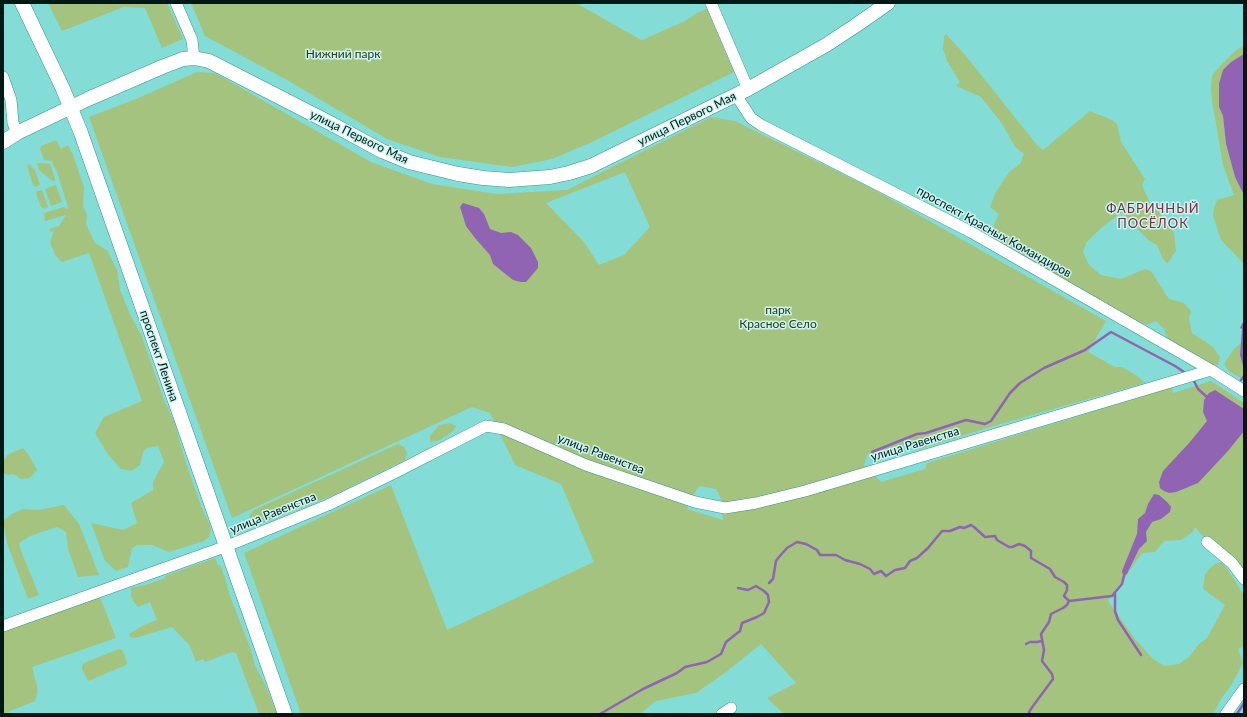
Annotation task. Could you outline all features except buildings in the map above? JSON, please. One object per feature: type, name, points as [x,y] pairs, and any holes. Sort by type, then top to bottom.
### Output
[{"type":"main road","name":"проспект Ленина","points":[[22,3],[71,107],[285,714]]},
{"type":"main road","name":"улица Первого Мая","points":[[3,142],[17,133],[71,107],[182,59],[194,58],[209,61],[382,151],[409,162],[458,174],[502,180],[550,177],[591,166],[742,92],[832,41],[888,3]]},
{"type":"street","points":[[176,3],[192,40],[194,58]]},
{"type":"street","name":"проспект Красных Командиров","points":[[711,3],[751,118],[761,125],[971,232],[1211,370],[1244,391]]},
{"type":"street","points":[[3,77],[11,100],[13,123],[17,133]]},
{"type":"street","name":"улица Равенства","points":[[3,626],[227,546],[328,504],[394,473],[486,426],[504,429],[586,465],[696,502],[725,508],[756,503],[805,491],[1211,370]]},
{"type":"street","points":[[1207,542],[1232,563],[1244,579]]},
{"type":"street","points":[[1226,714],[1244,689]]},
{"type":"green space","points":[[48,3],[167,3],[183,39],[162,48],[145,8],[124,7],[62,31]]},
{"type":"green space","name":"Нижний парк","points":[[191,3],[576,3],[643,41],[642,40],[685,21],[697,13],[707,9],[734,72],[592,142],[552,159],[512,167],[440,157],[387,139],[287,80],[205,36]]},
{"type":"green space","points":[[946,34],[966,56],[1037,145],[1043,150],[1090,111],[1112,120],[1117,124],[1121,142],[1145,179],[1142,185],[1150,203],[1163,217],[1174,233],[1176,251],[1167,264],[1157,245],[1148,240],[1122,212],[1101,228],[1086,243],[1083,252],[1089,265],[1101,275],[1121,279],[1145,269],[1151,271],[1169,299],[1184,303],[1191,311],[1189,318],[1192,333],[1212,346],[1220,357],[1218,365],[1214,366],[1168,340],[1164,329],[1156,321],[1147,325],[1138,322],[1054,276],[1019,253],[998,243],[992,237],[995,222],[999,214],[990,207],[996,192],[1009,172],[1020,164],[1024,154],[1015,147],[1003,125],[981,97],[956,86],[960,82],[947,61],[943,49],[944,36]]},
{"type":"green space","points":[[1244,45],[1244,54],[1231,62],[1219,107],[1223,116],[1226,145],[1235,177],[1244,195],[1244,264],[1221,240],[1213,216],[1217,200],[1234,195],[1223,165],[1212,101],[1211,86],[1212,76],[1216,70],[1234,52]]},
{"type":"green space","name":"парк Красное Село","points":[[197,72],[215,73],[371,162],[432,184],[497,194],[567,190],[711,117],[735,121],[871,188],[1106,321],[1088,352],[1115,367],[1122,367],[1136,375],[1145,383],[997,425],[916,450],[911,442],[867,455],[864,465],[881,482],[925,469],[927,463],[1172,387],[1173,393],[1211,381],[1244,403],[1244,571],[1205,539],[1195,527],[1193,532],[1181,540],[1164,541],[1155,552],[1142,553],[1108,601],[1135,639],[1153,659],[1165,666],[1179,664],[1189,657],[1199,644],[1207,638],[1225,605],[1203,589],[1205,575],[1209,569],[1215,564],[1222,562],[1244,596],[1244,645],[1238,649],[1243,663],[1213,714],[784,714],[767,698],[796,683],[761,644],[726,672],[696,693],[656,701],[640,714],[301,714],[244,553],[391,485],[447,630],[594,562],[561,484],[515,465],[490,413],[472,407],[232,518],[89,117],[136,99]],"holes":[[[625,172],[650,227],[624,255],[599,265],[584,242],[546,203]],[[699,486],[716,489],[721,499],[723,520],[687,509]]]},
{"type":"green space","points":[[56,140],[61,149],[68,145],[73,155],[84,187],[83,206],[87,215],[86,224],[95,243],[107,250],[117,270],[120,290],[142,337],[164,400],[174,421],[186,463],[211,530],[209,537],[204,541],[169,552],[152,545],[137,545],[132,548],[128,567],[116,571],[105,561],[91,523],[123,530],[137,523],[131,503],[153,490],[153,482],[164,462],[158,446],[147,448],[143,452],[140,465],[131,471],[121,469],[107,453],[95,433],[104,417],[142,401],[89,253],[62,262],[55,255],[50,242],[54,231],[50,232],[49,229],[59,226],[66,215],[45,221],[44,213],[64,207],[67,209],[68,207],[56,169],[52,163],[53,161],[44,160],[40,149],[41,146]]},
{"type":"green space","points":[[37,163],[50,164],[55,179],[54,181],[39,170]]},
{"type":"green space","points":[[29,164],[35,170],[40,185],[36,187],[33,185],[27,165]]},
{"type":"green space","points":[[56,185],[62,202],[51,206],[45,189]]},
{"type":"green space","points":[[42,190],[48,207],[44,209],[41,207],[36,193],[37,191]]},
{"type":"green space","points":[[1241,343],[1240,355],[1244,370],[1244,380],[1229,371],[1224,364],[1233,350]]},
{"type":"green space","points":[[450,423],[456,426],[453,431],[440,440],[430,442],[430,436],[439,425]]},
{"type":"green space","points":[[398,444],[404,447],[407,453],[405,460],[334,495],[256,525],[250,523],[249,516],[254,510]]},
{"type":"green space","points":[[23,448],[37,470],[30,478],[21,479],[14,474],[8,475],[3,473],[3,463],[7,455]]},
{"type":"green space","points":[[64,505],[79,524],[99,575],[78,577],[68,549],[66,532],[57,527],[30,536],[19,543],[39,595],[28,599],[7,543],[3,521],[12,514],[23,509],[38,510]]},
{"type":"green space","points":[[215,558],[223,572],[230,596],[251,650],[255,666],[265,684],[277,714],[259,714],[236,653],[232,652],[205,662],[203,659],[196,662],[190,646],[172,627],[135,638],[130,637],[129,634],[144,625],[157,620],[150,602],[138,607],[131,596],[131,588],[166,578],[165,576]]},
{"type":"green space","points":[[100,597],[116,638],[32,667],[38,690],[35,701],[3,714],[3,632]]},
{"type":"green space","points":[[119,649],[123,651],[127,663],[126,665],[88,681],[82,669],[82,665]]},
{"type":"shaded area","points":[[1244,54],[1244,195],[1235,177],[1226,144],[1223,116],[1219,107],[1219,84],[1223,70],[1231,62]]},
{"type":"shaded area","points":[[463,203],[479,208],[484,214],[490,229],[501,233],[511,232],[518,235],[531,248],[538,262],[538,268],[526,282],[513,280],[493,264],[490,255],[466,226],[460,207]]},
{"type":"shaded area","points":[[1244,320],[1244,370],[1240,355],[1242,329],[1240,328]]},
{"type":"shaded area","points":[[1215,390],[1244,409],[1244,431],[1228,451],[1198,483],[1176,492],[1169,493],[1164,491],[1160,488],[1159,482],[1163,471],[1207,421],[1203,412],[1204,400],[1209,393]]},
{"type":"shaded area","points":[[1154,494],[1159,495],[1167,502],[1171,507],[1170,512],[1161,519],[1152,522],[1146,532],[1147,541],[1139,549],[1127,574],[1123,575],[1122,571],[1137,534],[1138,519],[1145,513]]},
{"type":"waterway","points":[[872,452],[917,434],[926,433],[966,420],[985,424],[991,421],[1010,393],[1020,383],[1044,368],[1085,350],[1111,332],[1187,374]]},
{"type":"waterway","points":[[1241,380],[1244,376]]},
{"type":"waterway","points":[[1194,381],[1198,389],[1207,397]]},
{"type":"waterway","points":[[769,583],[773,579],[776,561],[787,548],[797,542],[806,544],[817,550],[820,555],[836,555],[845,560],[860,564],[870,569],[874,574],[881,571],[886,576],[895,570],[905,568],[910,561],[917,558],[928,548],[942,531],[950,531],[971,525],[985,537],[995,536],[997,540],[1009,547],[1019,544],[1025,546],[1031,551],[1031,558],[1050,569],[1055,577],[1067,585],[1067,590],[1064,596],[1069,601],[1112,596],[1122,584],[1125,572]]},
{"type":"waterway","points":[[600,714],[643,689],[677,673],[685,667],[707,662],[721,654],[726,642],[740,631],[742,623],[764,613],[769,602],[768,595],[756,586],[748,590],[738,588]]},
{"type":"waterway","points":[[1115,594],[1115,611],[1118,620],[1141,655]]},
{"type":"waterway","points":[[1030,714],[1029,712],[1053,679],[1052,674],[1042,661],[1044,650],[1041,634],[1049,622],[1051,614],[1063,608],[1069,601]]},
{"type":"waterway","points":[[1026,644],[1030,642],[1042,641]]},
{"type":"waterway","points":[[1237,714],[1244,703]]},
{"type":"district","name":"ФАБРИЧНЫЙ ПОСЁЛОК","points":[[1153,216]]}]
